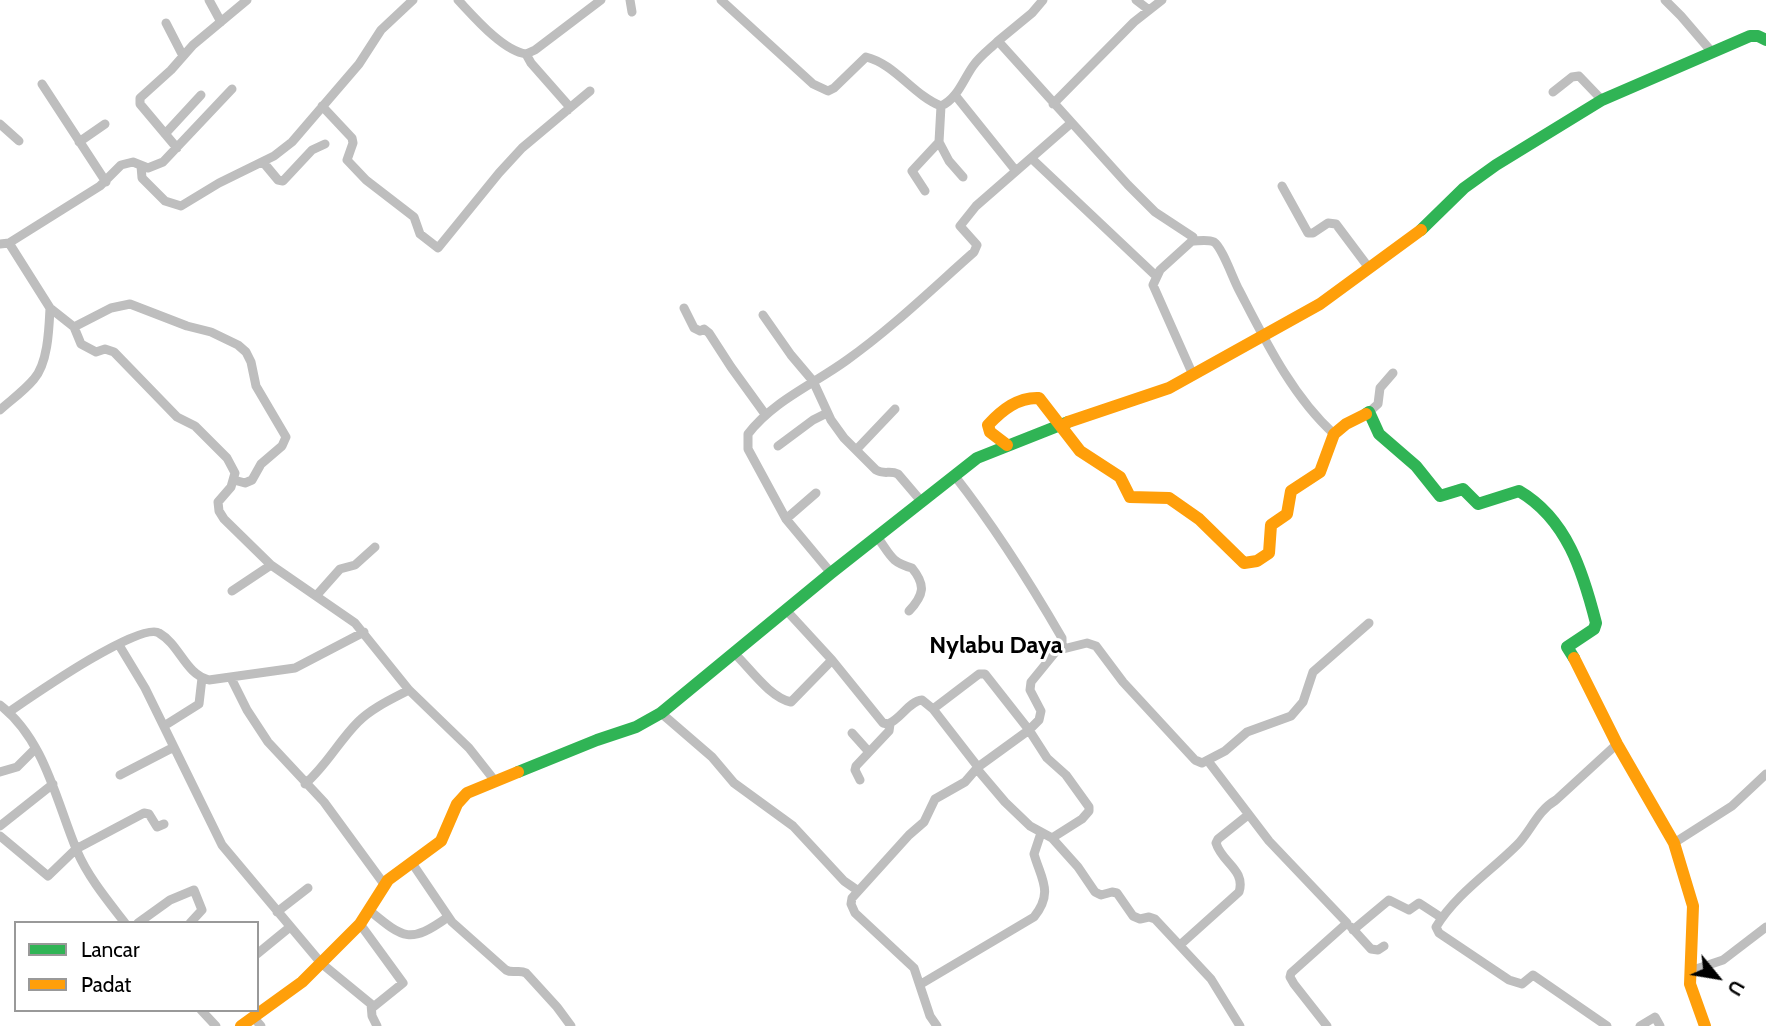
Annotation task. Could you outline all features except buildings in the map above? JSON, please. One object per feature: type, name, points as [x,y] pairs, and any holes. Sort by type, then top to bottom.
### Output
[{"type":"street","points":[[209,0],[221,22]]},
{"type":"street","points":[[177,148],[139,100],[183,56],[247,0]]},
{"type":"street","points":[[141,166],[142,178],[161,197],[170,204],[181,206],[219,183],[263,162],[300,135],[359,64],[381,30],[413,0]]},
{"type":"street","points":[[458,0],[494,36],[512,49],[526,54],[568,105],[568,110]]},
{"type":"street","points":[[526,54],[601,0]]},
{"type":"street","points":[[630,0],[632,12]]},
{"type":"street","points":[[721,0],[813,84],[830,90],[866,57],[941,106]]},
{"type":"street","points":[[963,177],[949,161],[939,142],[941,106],[955,95],[974,65],[1043,0]]},
{"type":"street","points":[[1136,0],[1149,10]]},
{"type":"street","points":[[1053,104],[1134,22],[1162,0]]},
{"type":"street","points":[[1665,0],[1711,51]]},
{"type":"street","points":[[166,23],[183,56]]},
{"type":"street","points":[[241,1026],[257,1022],[360,924],[384,884],[440,841],[460,799],[467,793],[636,727],[661,713],[831,573],[977,458],[1061,424],[1150,396],[1193,375],[1312,309],[1419,232],[1464,188],[1496,165],[1602,100],[1750,36],[1766,40]]},
{"type":"street","points":[[998,41],[1070,124],[1155,212],[1192,236],[1192,241]]},
{"type":"street","points":[[1553,92],[1572,77],[1579,76],[1602,100]]},
{"type":"street","points":[[42,84],[106,182]]},
{"type":"street","points":[[232,89],[157,166],[148,168],[126,162],[117,168],[106,182],[4,243],[50,308],[74,327],[80,344],[96,352],[105,349],[114,352],[177,417],[195,426],[227,458],[235,473],[234,480],[218,502],[219,512],[239,535],[271,565],[346,615],[364,632],[409,690],[469,748],[495,781]]},
{"type":"street","points":[[323,106],[352,138],[347,160],[366,180],[414,217],[420,234],[438,248],[514,156],[590,91]]},
{"type":"street","points":[[165,134],[201,95]]},
{"type":"street","points":[[955,95],[1016,171]]},
{"type":"street","points":[[0,124],[19,141]]},
{"type":"street","points":[[79,142],[105,124]]},
{"type":"street","points":[[831,573],[786,519],[747,443],[748,435],[765,414],[844,362],[889,328],[974,252],[977,246],[960,225],[976,206],[1070,124]]},
{"type":"street","points":[[925,191],[912,171],[939,142]]},
{"type":"street","points":[[263,162],[278,180],[283,181],[312,150],[325,144]]},
{"type":"street","points":[[1031,158],[1156,276]]},
{"type":"street","points":[[1282,186],[1308,233],[1313,233],[1328,223],[1336,224],[1369,268]]},
{"type":"street","points":[[1193,375],[1153,288],[1156,276],[1192,241],[1210,240],[1218,246],[1263,334],[1306,403],[1334,434]]},
{"type":"street","points":[[74,327],[111,308],[130,304],[187,326],[211,332],[238,345],[251,362],[256,386],[286,437],[282,446],[261,464],[252,480],[245,483],[234,480]]},
{"type":"street","points":[[0,411],[40,370],[50,308]]},
{"type":"street","points":[[684,309],[694,328],[700,331],[704,329],[709,333],[765,414]]},
{"type":"street","points":[[763,315],[813,381],[827,412],[856,450],[881,473],[898,474],[921,501]]},
{"type":"street","points":[[1007,445],[990,432],[988,425],[1004,409],[1025,398],[1039,398],[1080,451],[1120,477],[1130,497],[1169,498],[1199,519],[1238,560],[1248,564],[1269,553],[1270,526],[1287,513],[1289,494],[1293,487],[1320,472],[1334,434],[1378,404],[1380,388],[1393,373]]},
{"type":"street","points":[[856,450],[895,409]]},
{"type":"street","points":[[778,446],[827,412]]},
{"type":"street","points":[[1369,412],[1379,433],[1416,466],[1440,496],[1444,497],[1457,489],[1463,489],[1478,504],[1519,491],[1530,496],[1549,512],[1582,574],[1596,623],[1594,629],[1567,647],[1581,669],[1617,744],[1674,843],[1693,906],[1690,971],[1693,995],[1704,1026]]},
{"type":"street","points":[[937,1026],[930,1016],[914,968],[855,913],[851,904],[858,890],[920,826],[935,799],[965,782],[977,768],[1039,720],[1041,711],[1030,690],[1031,682],[1059,650],[1062,638],[984,513],[954,475]]},
{"type":"street","points":[[786,519],[816,493]]},
{"type":"street","points":[[878,538],[896,563],[912,568],[921,579],[922,588],[918,599],[909,611]]},
{"type":"street","points":[[317,596],[340,569],[355,565],[375,547]]},
{"type":"street","points":[[232,591],[271,565]]},
{"type":"street","points":[[786,610],[832,660],[883,723],[890,724]]},
{"type":"street","points":[[1059,650],[1087,643],[1096,646],[1124,682],[1198,763],[1208,761],[1247,732],[1291,716],[1303,702],[1313,671],[1369,623]]},
{"type":"street","points":[[9,712],[90,659],[148,631],[161,634],[197,676],[209,680],[295,668],[364,632]]},
{"type":"street","points":[[119,645],[145,688],[222,845],[321,964],[366,999],[372,1008],[372,1016],[377,1026]]},
{"type":"street","points":[[734,653],[773,692],[791,702],[832,660]]},
{"type":"street","points":[[933,709],[984,673],[1029,730],[1047,758],[1066,775],[1089,808],[1082,819],[1052,838]]},
{"type":"street","points":[[164,726],[200,704],[202,678]]},
{"type":"street","points":[[231,678],[247,710],[268,741],[324,803],[384,884]]},
{"type":"street","points":[[306,784],[323,768],[359,720],[409,690]]},
{"type":"street","points":[[860,780],[856,766],[889,731],[890,724],[919,700],[933,709],[1005,802],[1033,830],[1052,838],[1078,867],[1095,892],[1101,895],[1117,893],[1133,916],[1155,919],[1211,979],[1240,1026]]},
{"type":"street","points":[[0,705],[9,712],[35,749],[53,785],[85,868],[121,921]]},
{"type":"street","points":[[661,713],[712,758],[734,783],[793,826],[844,881],[858,890]]},
{"type":"street","points":[[852,733],[869,752]]},
{"type":"street","points":[[1607,1026],[1533,975],[1522,984],[1509,980],[1439,933],[1436,927],[1454,902],[1519,843],[1547,805],[1556,800],[1617,744]]},
{"type":"street","points":[[120,775],[174,747]]},
{"type":"street","points":[[0,772],[17,767],[35,749]]},
{"type":"street","points":[[1208,761],[1248,815],[1303,878],[1371,949],[1378,950],[1384,946]]},
{"type":"street","points":[[1674,843],[1732,806],[1766,774]]},
{"type":"street","points":[[0,826],[53,785]]},
{"type":"street","points":[[0,836],[46,876],[76,849],[144,813],[149,814],[158,827],[164,824]]},
{"type":"street","points":[[1180,945],[1239,892],[1242,880],[1218,850],[1216,843],[1248,815]]},
{"type":"street","points":[[921,984],[1034,917],[1040,910],[1045,882],[1034,851],[1041,833]]},
{"type":"street","points":[[412,863],[448,917],[506,970],[526,973],[557,1007],[570,1026]]},
{"type":"street","points":[[277,912],[308,887]]},
{"type":"street","points":[[141,921],[170,900],[194,890],[202,910],[192,921]]},
{"type":"street","points":[[1327,1026],[1294,984],[1291,973],[1388,900],[1409,910],[1417,903],[1421,904],[1441,918]]},
{"type":"street","points":[[370,911],[390,927],[412,936],[448,917]]},
{"type":"street","points":[[360,924],[403,983],[372,1008]]},
{"type":"street","points":[[259,952],[290,927]]},
{"type":"street","points":[[1690,971],[1723,960],[1766,928]]},
{"type":"street","points":[[203,1012],[216,1026]]},
{"type":"street","points":[[1640,1026],[1655,1017],[1660,1026]]},
{"type":"traffic: fast","points":[[1421,230],[1464,188],[1496,165],[1602,100],[1750,36],[1766,40]]},
{"type":"traffic: fast","points":[[1366,414],[1369,412],[1379,434],[1416,466],[1440,496],[1463,489],[1478,504],[1519,491],[1549,516],[1571,548],[1579,566],[1596,623],[1594,629],[1567,647],[1574,658]]},
{"type":"traffic: fast","points":[[518,772],[636,727],[661,713],[831,573],[977,458],[1068,422]]},
{"type":"traffic: slow","points":[[1068,422],[1169,388],[1320,304],[1421,230]]},
{"type":"traffic: slow","points":[[1007,445],[990,432],[988,425],[1011,405],[1039,398],[1080,451],[1120,477],[1130,497],[1169,498],[1199,519],[1244,563],[1257,561],[1269,553],[1271,525],[1287,514],[1291,491],[1320,472],[1334,434],[1346,424],[1366,414]]},
{"type":"traffic: slow","points":[[1574,658],[1617,744],[1674,843],[1693,906],[1690,984],[1705,1026]]},
{"type":"traffic: slow","points":[[241,1026],[302,982],[360,924],[388,880],[441,841],[457,804],[467,793],[518,772]]},
{"type":"district","name":"Nylabu Daya","points":[[996,646]]}]
